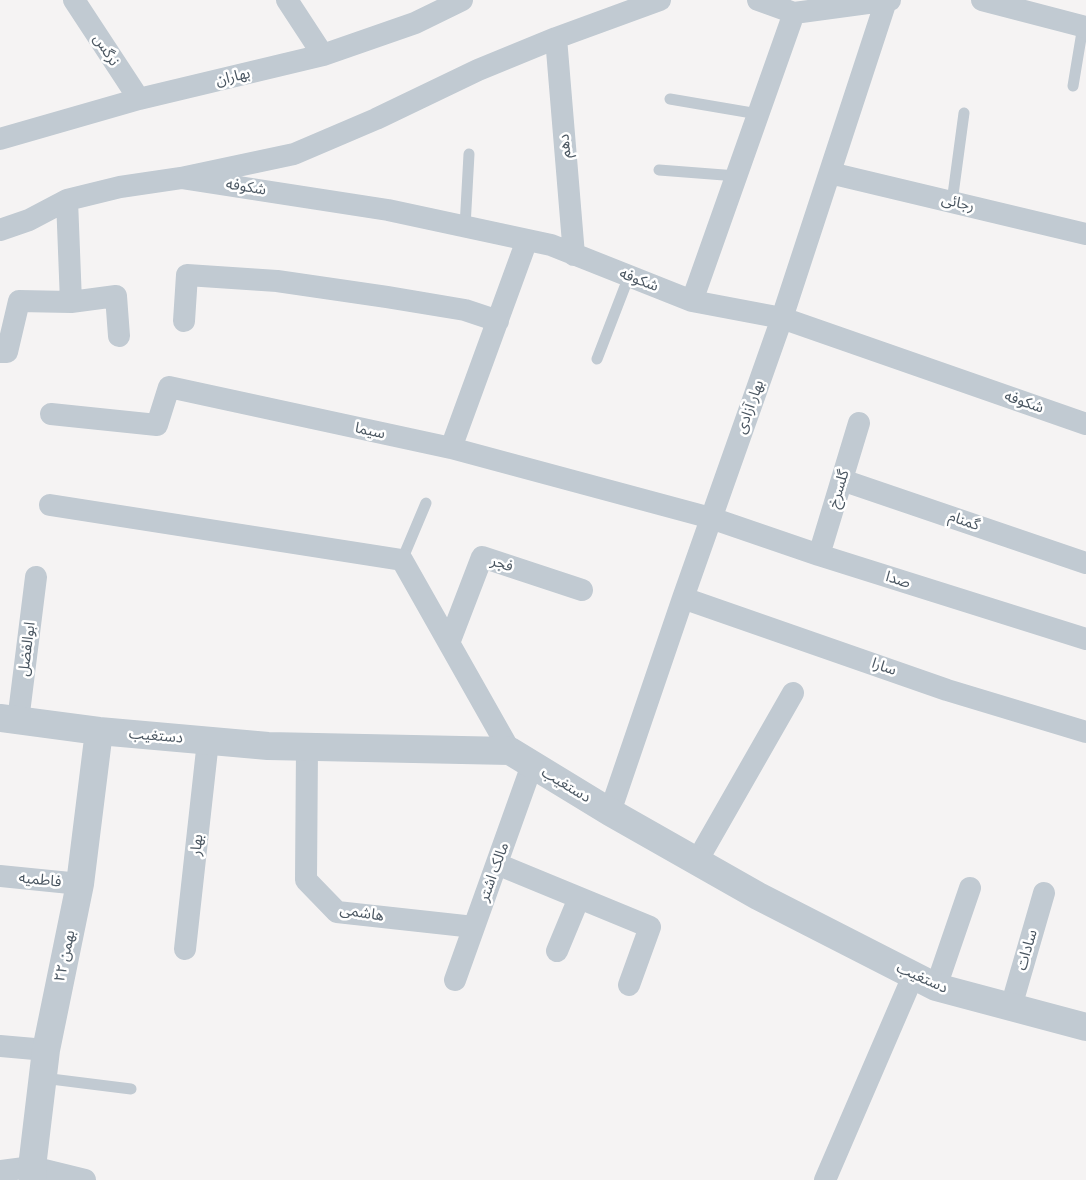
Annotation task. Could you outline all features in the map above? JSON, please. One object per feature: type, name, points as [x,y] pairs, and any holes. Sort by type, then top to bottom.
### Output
[{"type":"street","name":"نرگس","points":[[74,0],[139,99]]},
{"type":"street","points":[[287,0],[323,56]]},
{"type":"street","name":"بهاران","points":[[0,139],[139,99],[323,56],[415,23],[462,0]]},
{"type":"street","points":[[0,230],[29,220],[67,200],[120,187],[181,178],[294,154],[376,119],[478,70],[556,38],[660,0]]},
{"type":"street","points":[[758,0],[794,13],[888,1]]},
{"type":"street","points":[[982,0],[1084,27]]},
{"type":"street","name":"بهار آزادی","points":[[610,812],[782,318],[888,1]]},
{"type":"street","points":[[692,301],[794,13]]},
{"type":"street","name":"دهم","points":[[556,38],[574,255]]},
{"type":"street","name":"رجائی","points":[[830,173],[1086,234]]},
{"type":"street","name":"شکوفه","points":[[181,178],[388,210],[551,245],[692,301],[782,318],[1086,424]]},
{"type":"street","points":[[67,200],[71,302]]},
{"type":"street","points":[[451,448],[527,240]]},
{"type":"street","points":[[184,322],[188,275],[277,281],[387,296],[465,310],[498,321]]},
{"type":"street","points":[[0,352],[7,352],[19,301],[71,302],[116,296],[119,336]]},
{"type":"street","name":"سیما","points":[[51,414],[157,426],[169,387],[451,448],[711,518]]},
{"type":"street","name":"گلسرخ","points":[[819,555],[859,423]]},
{"type":"street","name":"گمنام","points":[[842,480],[1086,563]]},
{"type":"street","points":[[50,505],[402,560],[449,643],[521,758]]},
{"type":"street","name":"صدا","points":[[711,518],[819,555],[1086,639]]},
{"type":"street","name":"فجر","points":[[449,643],[482,557],[582,590]]},
{"type":"street","name":"ابوالفضل","points":[[9,720],[36,577]]},
{"type":"street","name":"سارا","points":[[683,598],[948,690],[1086,732]]},
{"type":"street","points":[[696,861],[793,693]]},
{"type":"street","name":"دستغیب","points":[[9,720],[99,731],[268,746],[521,758],[610,812],[758,896],[924,981],[1086,1027]]},
{"type":"street","name":"۲۲ بهمن","points":[[32,1173],[46,1050],[80,884],[99,731]]},
{"type":"street","name":"بهار","points":[[185,948],[208,741]]},
{"type":"street","name":"هاشمی","points":[[306,747],[306,880],[337,912],[474,927]]},
{"type":"street","name":"مالک اشتر","points":[[455,980],[497,864],[521,758]]},
{"type":"street","points":[[497,864],[650,926],[629,985]]},
{"type":"street","name":"فاطمیه","points":[[0,876],[80,884]]},
{"type":"street","points":[[824,1180],[970,888]]},
{"type":"street","name":"سادات","points":[[1011,1007],[1044,893]]},
{"type":"street","points":[[558,951],[579,898]]},
{"type":"street","points":[[0,1046],[46,1050]]},
{"type":"street","points":[[0,1170],[85,1180]]},
{"type":"lane","points":[[1073,86],[1084,27]]},
{"type":"lane","points":[[670,99],[758,114]]},
{"type":"lane","points":[[952,202],[964,113]]},
{"type":"lane","points":[[465,227],[469,154]]},
{"type":"lane","points":[[659,170],[736,176]]},
{"type":"lane","points":[[598,359],[629,276]]},
{"type":"lane","points":[[402,560],[426,503]]},
{"type":"lane","points":[[43,1078],[131,1089]]}]
